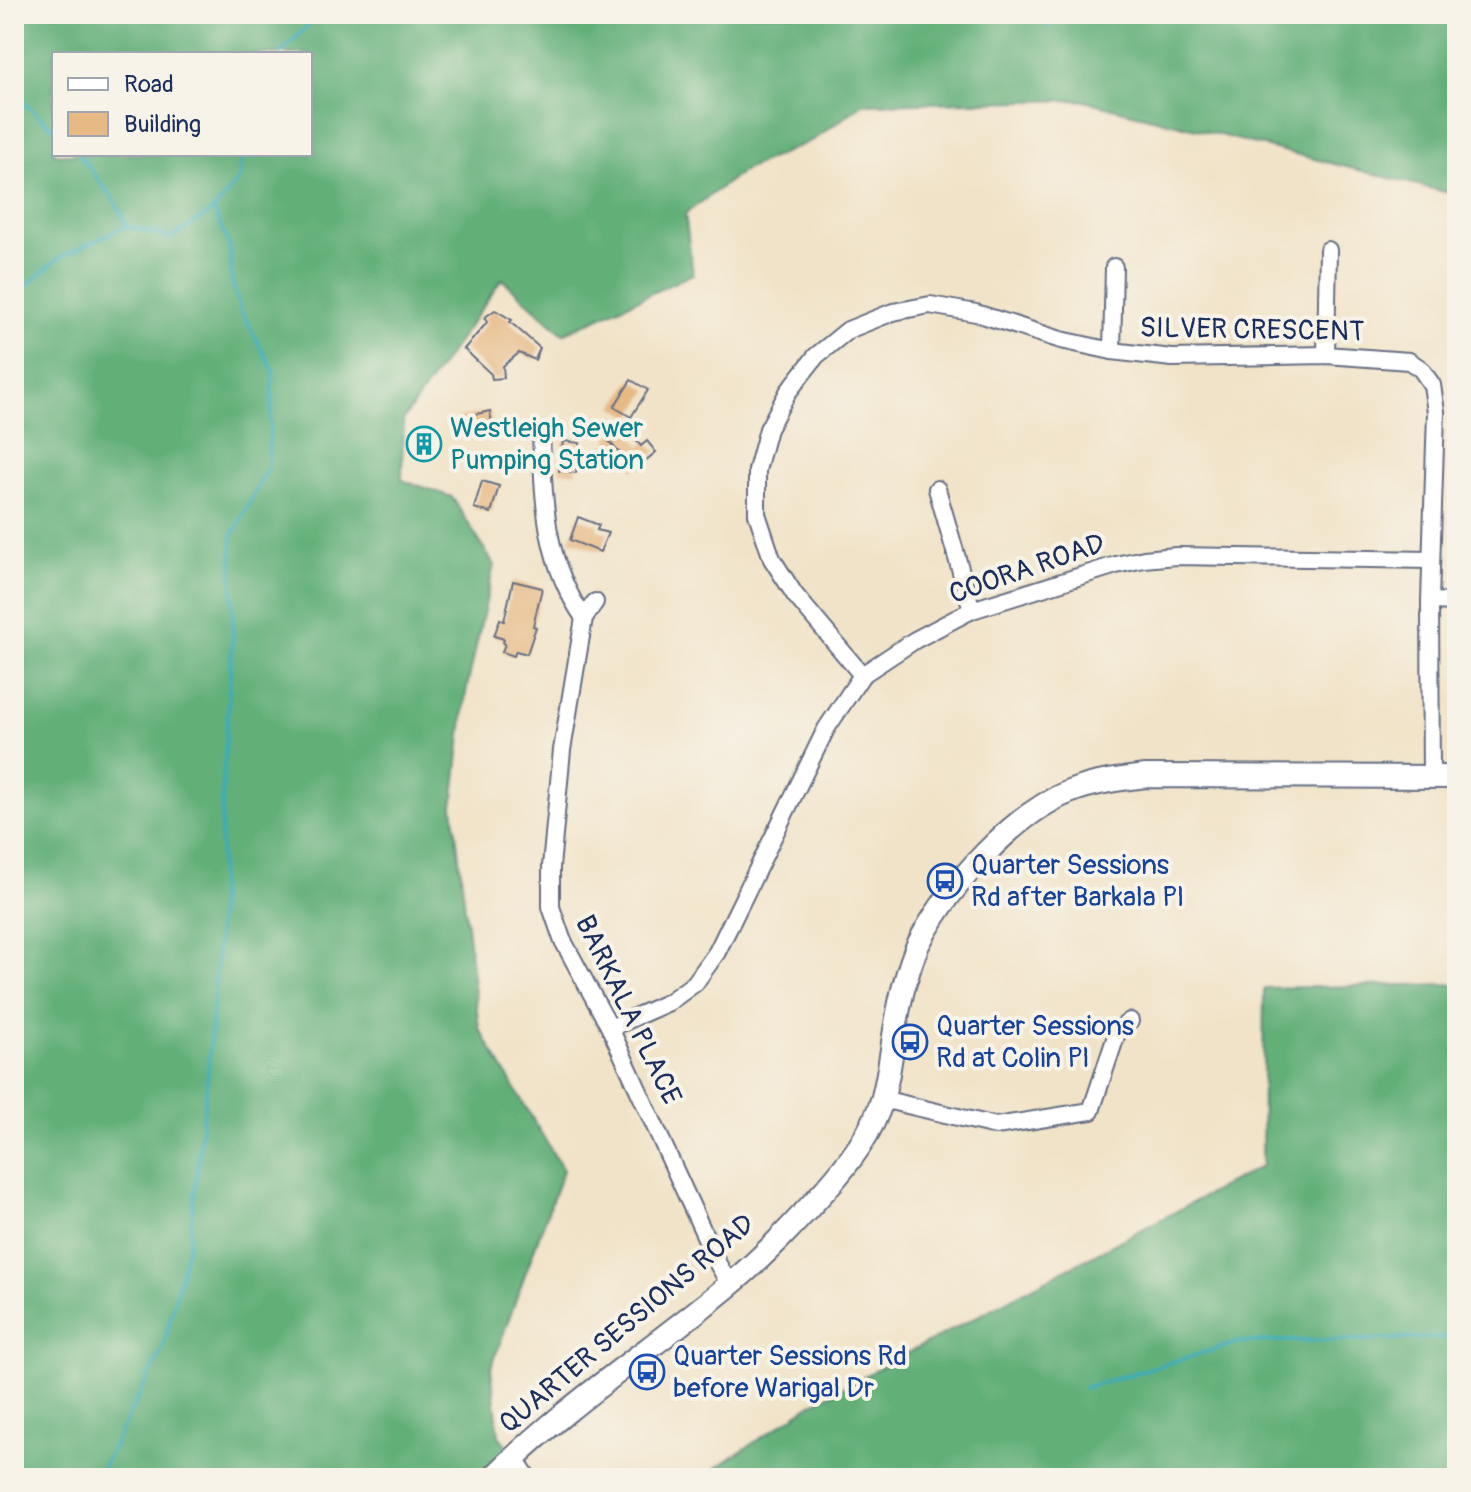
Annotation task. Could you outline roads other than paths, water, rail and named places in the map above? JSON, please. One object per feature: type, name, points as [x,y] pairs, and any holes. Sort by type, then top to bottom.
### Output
[{"type":"main road","name":"QUARTER SESSIONS ROAD","points":[[493,1478],[576,1405],[730,1285],[784,1233],[846,1165],[871,1127],[882,1099],[905,982],[919,942],[941,908],[989,851],[1035,810],[1109,780],[1146,776],[1457,777]]},
{"type":"street","points":[[1326,355],[1328,250]]},
{"type":"street","points":[[1112,351],[1114,267]]},
{"type":"street","name":"SILVER CRESCENT","points":[[862,675],[795,595],[772,559],[757,514],[757,470],[768,429],[797,380],[816,356],[848,330],[893,312],[930,305],[976,313],[1061,340],[1112,351],[1172,358],[1326,355],[1409,361],[1421,369],[1432,385],[1436,412],[1430,601],[1431,777]]},
{"type":"street","points":[[541,434],[543,484],[556,565],[567,591],[584,618]]},
{"type":"street","points":[[937,489],[972,610]]},
{"type":"street","name":"COORA ROAD","points":[[610,1028],[669,1002],[695,983],[717,952],[826,729],[862,675],[915,640],[972,610],[1144,559],[1176,556],[1431,560]]},
{"type":"street","points":[[1430,601],[1457,602]]},
{"type":"street","name":"BARKALA PLACE","points":[[595,602],[584,618],[562,750],[551,867],[551,907],[577,970],[610,1028],[730,1285]]},
{"type":"street","points":[[882,1099],[996,1126],[1091,1111],[1118,1030],[1130,1021]]},
{"type":"street","points":[[514,1457],[528,1478]]},
{"type":"waterway","points":[[282,52],[319,14]]},
{"type":"waterway","points":[[1036,14],[1048,26]]},
{"type":"waterway","points":[[14,94],[52,127]]},
{"type":"waterway","points":[[81,156],[116,203],[127,226],[171,238],[214,210],[239,179],[243,156]]},
{"type":"waterway","points":[[97,1478],[163,1348],[189,1242],[208,1073],[217,951],[233,631],[232,536],[268,468],[273,370],[241,311],[232,283],[230,248],[214,210]]},
{"type":"waterway","points":[[14,296],[59,258],[126,226]]},
{"type":"waterway","points":[[1084,1388],[1240,1342],[1448,1338],[1457,1351]]},
{"type":"place","name":"Westleigh Sewer Pumping Station","points":[[424,444]]},
{"type":"place","name":"Quarter Sessions Rd after Barkala Pl","points":[[945,881]]},
{"type":"place","name":"Quarter Sessions Rd at Colin Pl","points":[[910,1042]]},
{"type":"place","name":"Quarter Sessions Rd before Warigal Dr","points":[[647,1372]]}]
